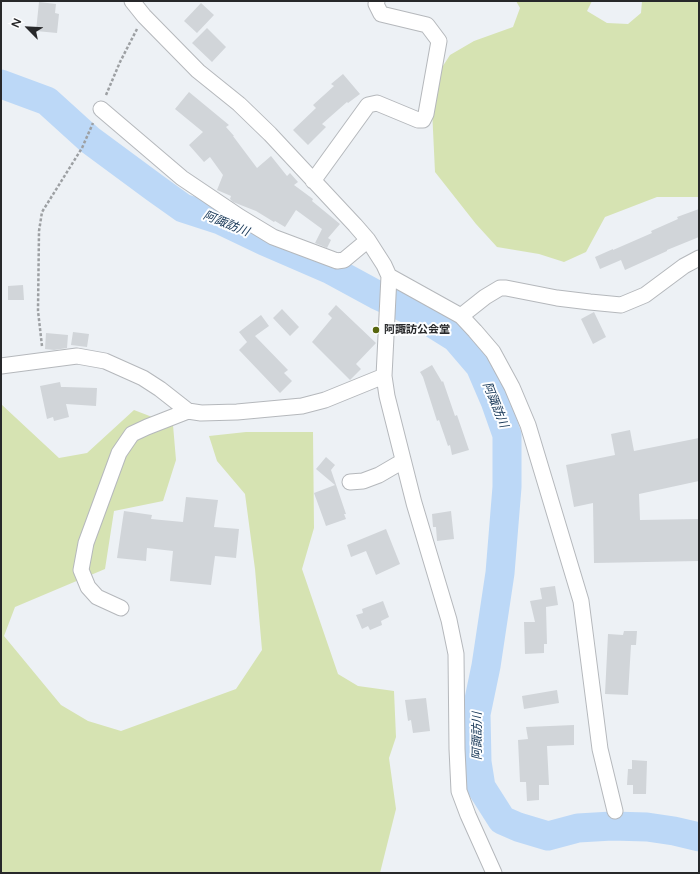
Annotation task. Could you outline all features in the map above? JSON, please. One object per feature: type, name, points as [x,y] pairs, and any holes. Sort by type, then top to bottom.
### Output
[{"type":"street","points":[[132,1],[144,16],[198,71],[238,104],[270,134],[368,240],[384,265],[389,276],[388,321],[384,376],[387,396],[414,504],[448,620],[456,654],[456,749],[459,791],[494,873]]},
{"type":"street","points":[[313,181],[368,105],[377,103],[418,120],[423,120],[426,114],[439,41],[427,25],[381,14],[376,4],[377,1]]},
{"type":"street","points":[[101,109],[182,178],[273,237],[337,261],[344,260],[368,240]]},
{"type":"street","points":[[461,316],[500,288],[583,302],[621,305],[645,295],[684,266],[699,258]]},
{"type":"street","points":[[389,276],[461,316],[493,352],[512,387],[528,425],[580,602],[600,749],[615,811]]},
{"type":"street","points":[[1,366],[77,356],[105,361],[160,389],[188,411],[201,413],[237,412],[302,406],[325,400],[384,376]]},
{"type":"street","points":[[121,608],[97,597],[88,587],[81,570],[86,543],[119,452],[132,434],[188,411]]},
{"type":"street","points":[[350,482],[363,481],[379,475],[403,461]]},
{"type":"path","points":[[43,360],[38,311],[39,231],[42,212],[82,148],[101,109],[120,62],[144,16]]},
{"type":"green space","points":[[516,1],[592,1],[587,11],[607,23],[628,24],[641,13],[642,1],[699,1],[699,197],[657,197],[605,217],[586,252],[564,262],[539,254],[497,247],[476,224],[435,172],[432,109],[439,72],[450,55],[474,41],[513,27],[520,8]]},
{"type":"green space","points":[[1,404],[59,458],[87,453],[134,410],[173,425],[176,460],[163,501],[114,511],[105,569],[15,607],[4,636],[61,705],[88,721],[121,731],[236,689],[262,650],[255,569],[245,494],[217,461],[209,436],[246,432],[313,432],[314,528],[302,569],[338,674],[358,686],[394,691],[396,737],[389,758],[396,809],[380,873],[1,873]]},
{"type":"building","points":[[39,2],[56,4],[55,13],[59,14],[57,33],[36,31]]},
{"type":"building","points":[[201,3],[214,15],[197,33],[184,21]]},
{"type":"building","points":[[207,28],[226,47],[212,62],[192,43]]},
{"type":"building","points":[[343,74],[360,94],[348,103],[347,102],[322,124],[326,127],[308,145],[293,130],[316,108],[313,105],[334,86],[331,84]]},
{"type":"building","points":[[189,92],[229,125],[226,127],[257,168],[271,156],[287,176],[290,173],[298,182],[294,185],[313,199],[312,201],[340,224],[328,238],[331,240],[327,248],[315,243],[322,229],[296,210],[285,227],[256,211],[233,202],[230,199],[231,196],[217,190],[223,175],[210,157],[204,162],[189,145],[203,132],[175,109]]},
{"type":"building","points":[[699,209],[699,237],[625,270],[621,260],[600,269],[595,257],[652,233],[651,231],[678,219],[677,217]]},
{"type":"building","points":[[23,285],[24,300],[8,300],[8,286]]},
{"type":"building","points":[[336,305],[376,343],[356,364],[361,369],[350,380],[312,342],[332,318],[328,314]]},
{"type":"building","points":[[282,309],[299,327],[290,336],[273,318]]},
{"type":"building","points":[[594,312],[606,337],[593,344],[581,319]]},
{"type":"building","points":[[261,315],[269,326],[255,336],[288,370],[284,373],[292,381],[280,393],[239,350],[247,342],[239,332]]},
{"type":"building","points":[[73,332],[89,334],[87,347],[71,345]]},
{"type":"building","points":[[46,333],[68,335],[67,348],[54,350],[45,349]]},
{"type":"building","points":[[432,365],[442,382],[443,381],[469,450],[452,455],[450,445],[448,446],[439,420],[437,421],[420,372]]},
{"type":"building","points":[[60,382],[61,387],[97,388],[96,406],[66,404],[69,417],[54,421],[53,417],[47,419],[40,386]]},
{"type":"building","points":[[630,430],[634,451],[699,438],[699,481],[639,494],[640,520],[699,519],[699,561],[594,563],[593,503],[574,507],[566,465],[615,455],[611,434]]},
{"type":"building","points":[[326,457],[335,465],[331,470],[346,514],[344,514],[346,519],[326,526],[314,493],[335,485],[316,469]]},
{"type":"building","points":[[186,497],[218,500],[214,527],[239,529],[236,558],[215,556],[211,585],[170,581],[173,551],[147,548],[146,561],[117,558],[124,511],[152,515],[151,519],[183,522]]},
{"type":"building","points":[[451,511],[454,539],[437,541],[436,527],[433,527],[432,514]]},
{"type":"building","points":[[386,529],[400,564],[376,575],[366,551],[351,557],[347,545]]},
{"type":"building","points":[[555,586],[558,605],[546,607],[547,644],[544,644],[544,653],[525,654],[524,622],[535,622],[530,601],[542,599],[540,588]]},
{"type":"building","points":[[383,601],[389,617],[381,621],[382,625],[370,630],[368,626],[362,629],[356,615],[363,613],[362,609]]},
{"type":"building","points":[[624,631],[637,631],[636,645],[631,645],[628,695],[605,694],[608,634],[623,635]]},
{"type":"building","points":[[557,690],[559,703],[524,709],[522,696]]},
{"type":"building","points":[[426,698],[430,731],[413,733],[411,720],[408,721],[405,700]]},
{"type":"building","points":[[574,725],[574,745],[547,746],[549,785],[539,785],[539,800],[527,801],[526,782],[520,782],[518,740],[528,739],[526,727]]},
{"type":"building","points":[[632,760],[647,761],[646,794],[633,794],[633,785],[627,785],[628,769],[632,769]]},
{"type":"waterway","name":"阿諏訪川","points":[[1,84],[47,101],[90,140],[183,208],[220,220],[331,270],[377,295],[416,313],[456,338],[480,366],[495,401],[507,435],[507,487],[500,573],[486,666],[476,714],[477,762],[481,787],[502,820],[518,827],[548,836],[578,828],[612,826],[647,827],[699,837]]},
{"type":"place","name":"阿諏訪公会堂","points":[[376,330]]}]
